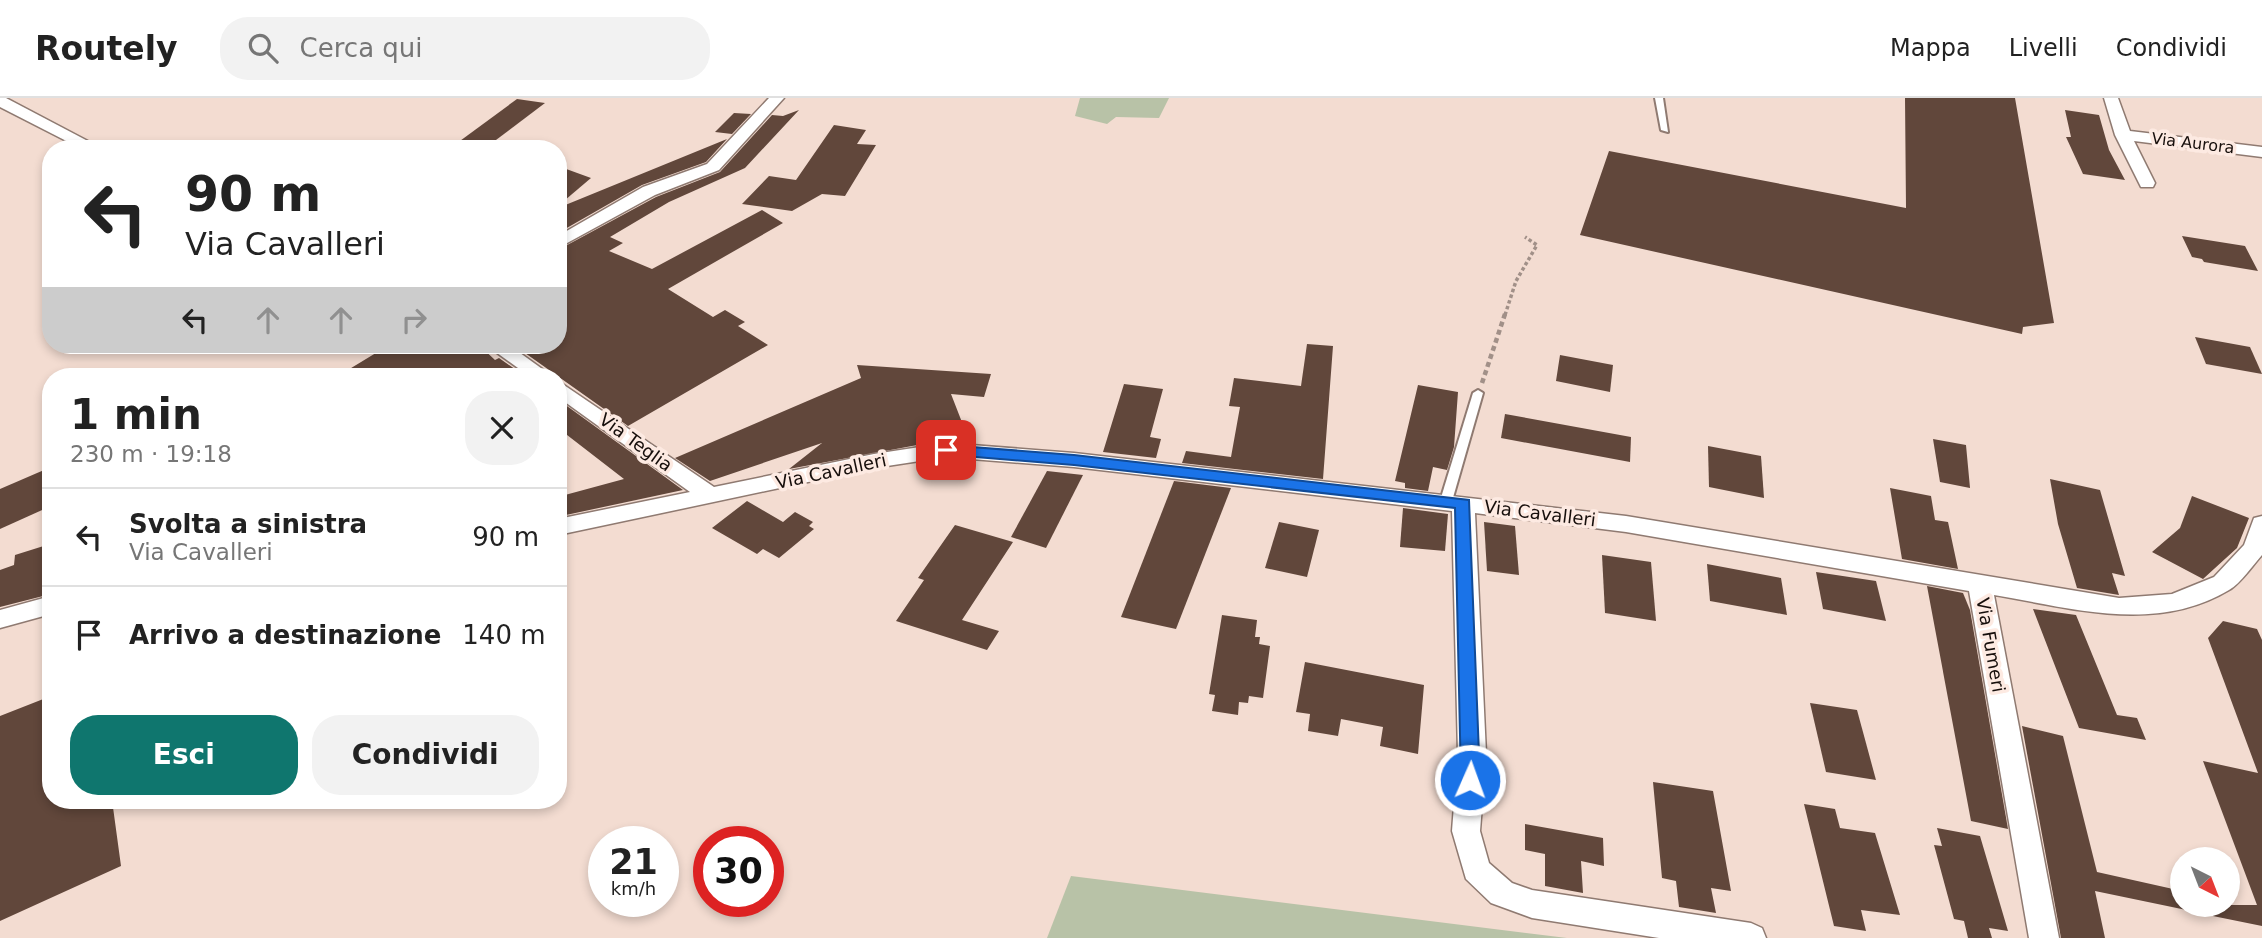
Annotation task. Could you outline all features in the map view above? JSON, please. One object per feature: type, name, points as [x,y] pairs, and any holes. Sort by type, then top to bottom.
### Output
[{"type":"street","points":[[567,238],[649,191],[713,167],[777,98]]},
{"type":"street","points":[[2110,98],[2123,135],[2147,183]]},
{"type":"street","points":[[0,101],[77,140]]},
{"type":"street","name":"Via Aurora","points":[[2123,135],[2262,152]]},
{"type":"street","points":[[509,354],[530,368]]},
{"type":"street","name":"Via Teglia","points":[[567,393],[713,496]]},
{"type":"street","name":"Via Cavalleri","points":[[567,525],[874,461],[946,450],[1074,460],[1626,524],[1980,584]]},
{"type":"street","points":[[1455,503],[1472,754],[1466,831],[1476,870],[1503,893],[1532,904],[1751,938]]},
{"type":"street","name":"Via Fumeri","points":[[2044,938],[1980,584],[2119,607],[2175,603],[2222,583],[2254,549],[2262,524]]},
{"type":"street","points":[[0,620],[42,608]]},
{"type":"lane","points":[[1659,98],[1665,131]]},
{"type":"lane","points":[[1455,503],[1478,393]]},
{"type":"path","points":[[1478,393],[1516,281],[1537,245],[1525,237]]},
{"type":"green space","points":[[1080,98],[1169,98],[1159,118],[1116,117],[1107,124],[1075,116]]},
{"type":"green space","points":[[1071,876],[1567,938],[1047,938]]},
{"type":"building","points":[[1905,98],[2015,98],[2054,323],[2023,327],[2022,334],[1580,235],[1609,151],[1906,208]]},
{"type":"building","points":[[517,99],[545,103],[496,140],[461,140]]},
{"type":"building","points":[[799,110],[745,168],[669,202],[610,237],[623,243],[609,251],[652,269],[762,210],[783,223],[668,289],[713,317],[725,310],[745,322],[738,326],[768,345],[628,426],[567,383],[567,368],[546,368],[526,354],[567,354],[567,245],[656,197],[720,172],[772,115],[783,116]]},
{"type":"building","points":[[2065,110],[2099,115],[2109,150],[2125,180],[2083,174],[2066,137],[2071,137]]},
{"type":"building","points":[[734,113],[751,114],[732,134],[715,132]]},
{"type":"building","points":[[834,125],[866,130],[857,144],[876,145],[845,196],[822,194],[792,211],[742,204],[769,176],[796,180]]},
{"type":"building","points":[[727,139],[706,162],[642,185],[567,228],[567,204]]},
{"type":"building","points":[[567,169],[591,178],[567,198]]},
{"type":"building","points":[[2182,236],[2245,246],[2258,271],[2204,262],[2192,257]]},
{"type":"building","points":[[2195,337],[2250,347],[2262,374],[2206,364]]},
{"type":"building","points":[[1307,344],[1333,346],[1323,479],[1182,463],[1186,451],[1231,457],[1240,407],[1229,406],[1234,378],[1301,386]]},
{"type":"building","points":[[374,354],[489,354],[513,368],[351,368]]},
{"type":"building","points":[[1560,355],[1613,365],[1610,392],[1556,381]]},
{"type":"building","points":[[857,365],[991,374],[984,397],[951,394],[965,430],[933,437],[928,443],[789,469],[822,443],[710,481],[675,458],[861,378]]},
{"type":"building","points":[[1124,384],[1163,389],[1150,437],[1161,439],[1156,458],[1103,452]]},
{"type":"building","points":[[1418,385],[1458,392],[1454,447],[1447,470],[1433,467],[1428,491],[1405,488],[1405,483],[1395,481]]},
{"type":"building","points":[[567,406],[683,490],[567,515],[567,494],[624,479],[567,435]]},
{"type":"building","points":[[1505,414],[1631,437],[1630,462],[1501,438]]},
{"type":"building","points":[[1933,439],[1966,445],[1970,488],[1940,482]]},
{"type":"building","points":[[1708,446],[1761,456],[1764,498],[1709,487]]},
{"type":"building","points":[[42,471],[42,510],[0,529],[0,489]]},
{"type":"building","points":[[1047,471],[1083,475],[1046,548],[1011,537]]},
{"type":"building","points":[[2050,479],[2100,490],[2125,576],[2112,573],[2119,595],[2077,588],[2058,524]]},
{"type":"building","points":[[1174,481],[1231,488],[1176,629],[1121,617]]},
{"type":"building","points":[[1890,488],[1931,496],[1935,520],[1948,522],[1958,569],[1902,559]]},
{"type":"building","points":[[2192,496],[2249,518],[2237,548],[2203,579],[2152,552],[2180,528]]},
{"type":"building","points":[[747,501],[783,522],[795,512],[813,522],[809,526],[814,529],[779,558],[763,549],[757,554],[712,528]]},
{"type":"building","points":[[1403,508],[1448,514],[1445,551],[1400,547]]},
{"type":"building","points":[[1279,522],[1319,530],[1307,577],[1265,568]]},
{"type":"building","points":[[1484,522],[1515,526],[1519,575],[1487,571]]},
{"type":"building","points":[[955,525],[1013,542],[962,620],[999,631],[987,650],[896,621],[924,580],[918,578]]},
{"type":"building","points":[[42,547],[42,596],[0,607],[0,570],[14,565],[15,555]]},
{"type":"building","points":[[1602,555],[1651,562],[1656,621],[1605,613]]},
{"type":"building","points":[[1707,564],[1781,578],[1787,615],[1710,601]]},
{"type":"building","points":[[1816,572],[1876,581],[1886,621],[1823,609]]},
{"type":"building","points":[[1927,586],[1963,593],[1970,610],[2008,829],[1971,821]]},
{"type":"building","points":[[2033,609],[2076,615],[2117,715],[2137,718],[2146,740],[2079,728]]},
{"type":"building","points":[[1222,615],[1257,620],[1255,637],[1260,637],[1259,644],[1270,646],[1263,698],[1249,696],[1248,703],[1239,702],[1238,715],[1212,711],[1215,695],[1209,694]]},
{"type":"building","points":[[2223,621],[2257,629],[2262,640],[2262,926],[2218,917],[2240,917],[2240,905],[2257,905],[2240,860],[2240,847],[2235,847],[2203,761],[2258,773],[2208,638]]},
{"type":"building","points":[[1305,662],[1424,685],[1418,754],[1380,746],[1383,727],[1341,719],[1338,736],[1308,731],[1310,714],[1296,712]]},
{"type":"building","points":[[42,700],[42,809],[113,809],[121,866],[0,921],[0,716]]},
{"type":"building","points":[[1810,703],[1857,710],[1876,780],[1826,772]]},
{"type":"building","points":[[2022,726],[2063,736],[2097,872],[2170,888],[2170,907],[2095,891],[2105,938],[2061,938]]},
{"type":"building","points":[[1653,782],[1713,791],[1731,891],[1711,888],[1716,913],[1679,907],[1676,881],[1662,878]]},
{"type":"building","points":[[1804,804],[1835,809],[1840,828],[1875,833],[1900,915],[1861,910],[1866,931],[1834,926]]},
{"type":"building","points":[[1525,824],[1603,838],[1604,866],[1581,861],[1583,893],[1545,886],[1545,854],[1525,850]]},
{"type":"building","points":[[1937,828],[1980,836],[2008,931],[1989,928],[1992,938],[1968,938],[1964,921],[1954,919],[1934,845],[1942,846]]},
{"type":"route","points":[[946,450],[1074,460],[1463,504],[1472,754],[1470,780]]}]
